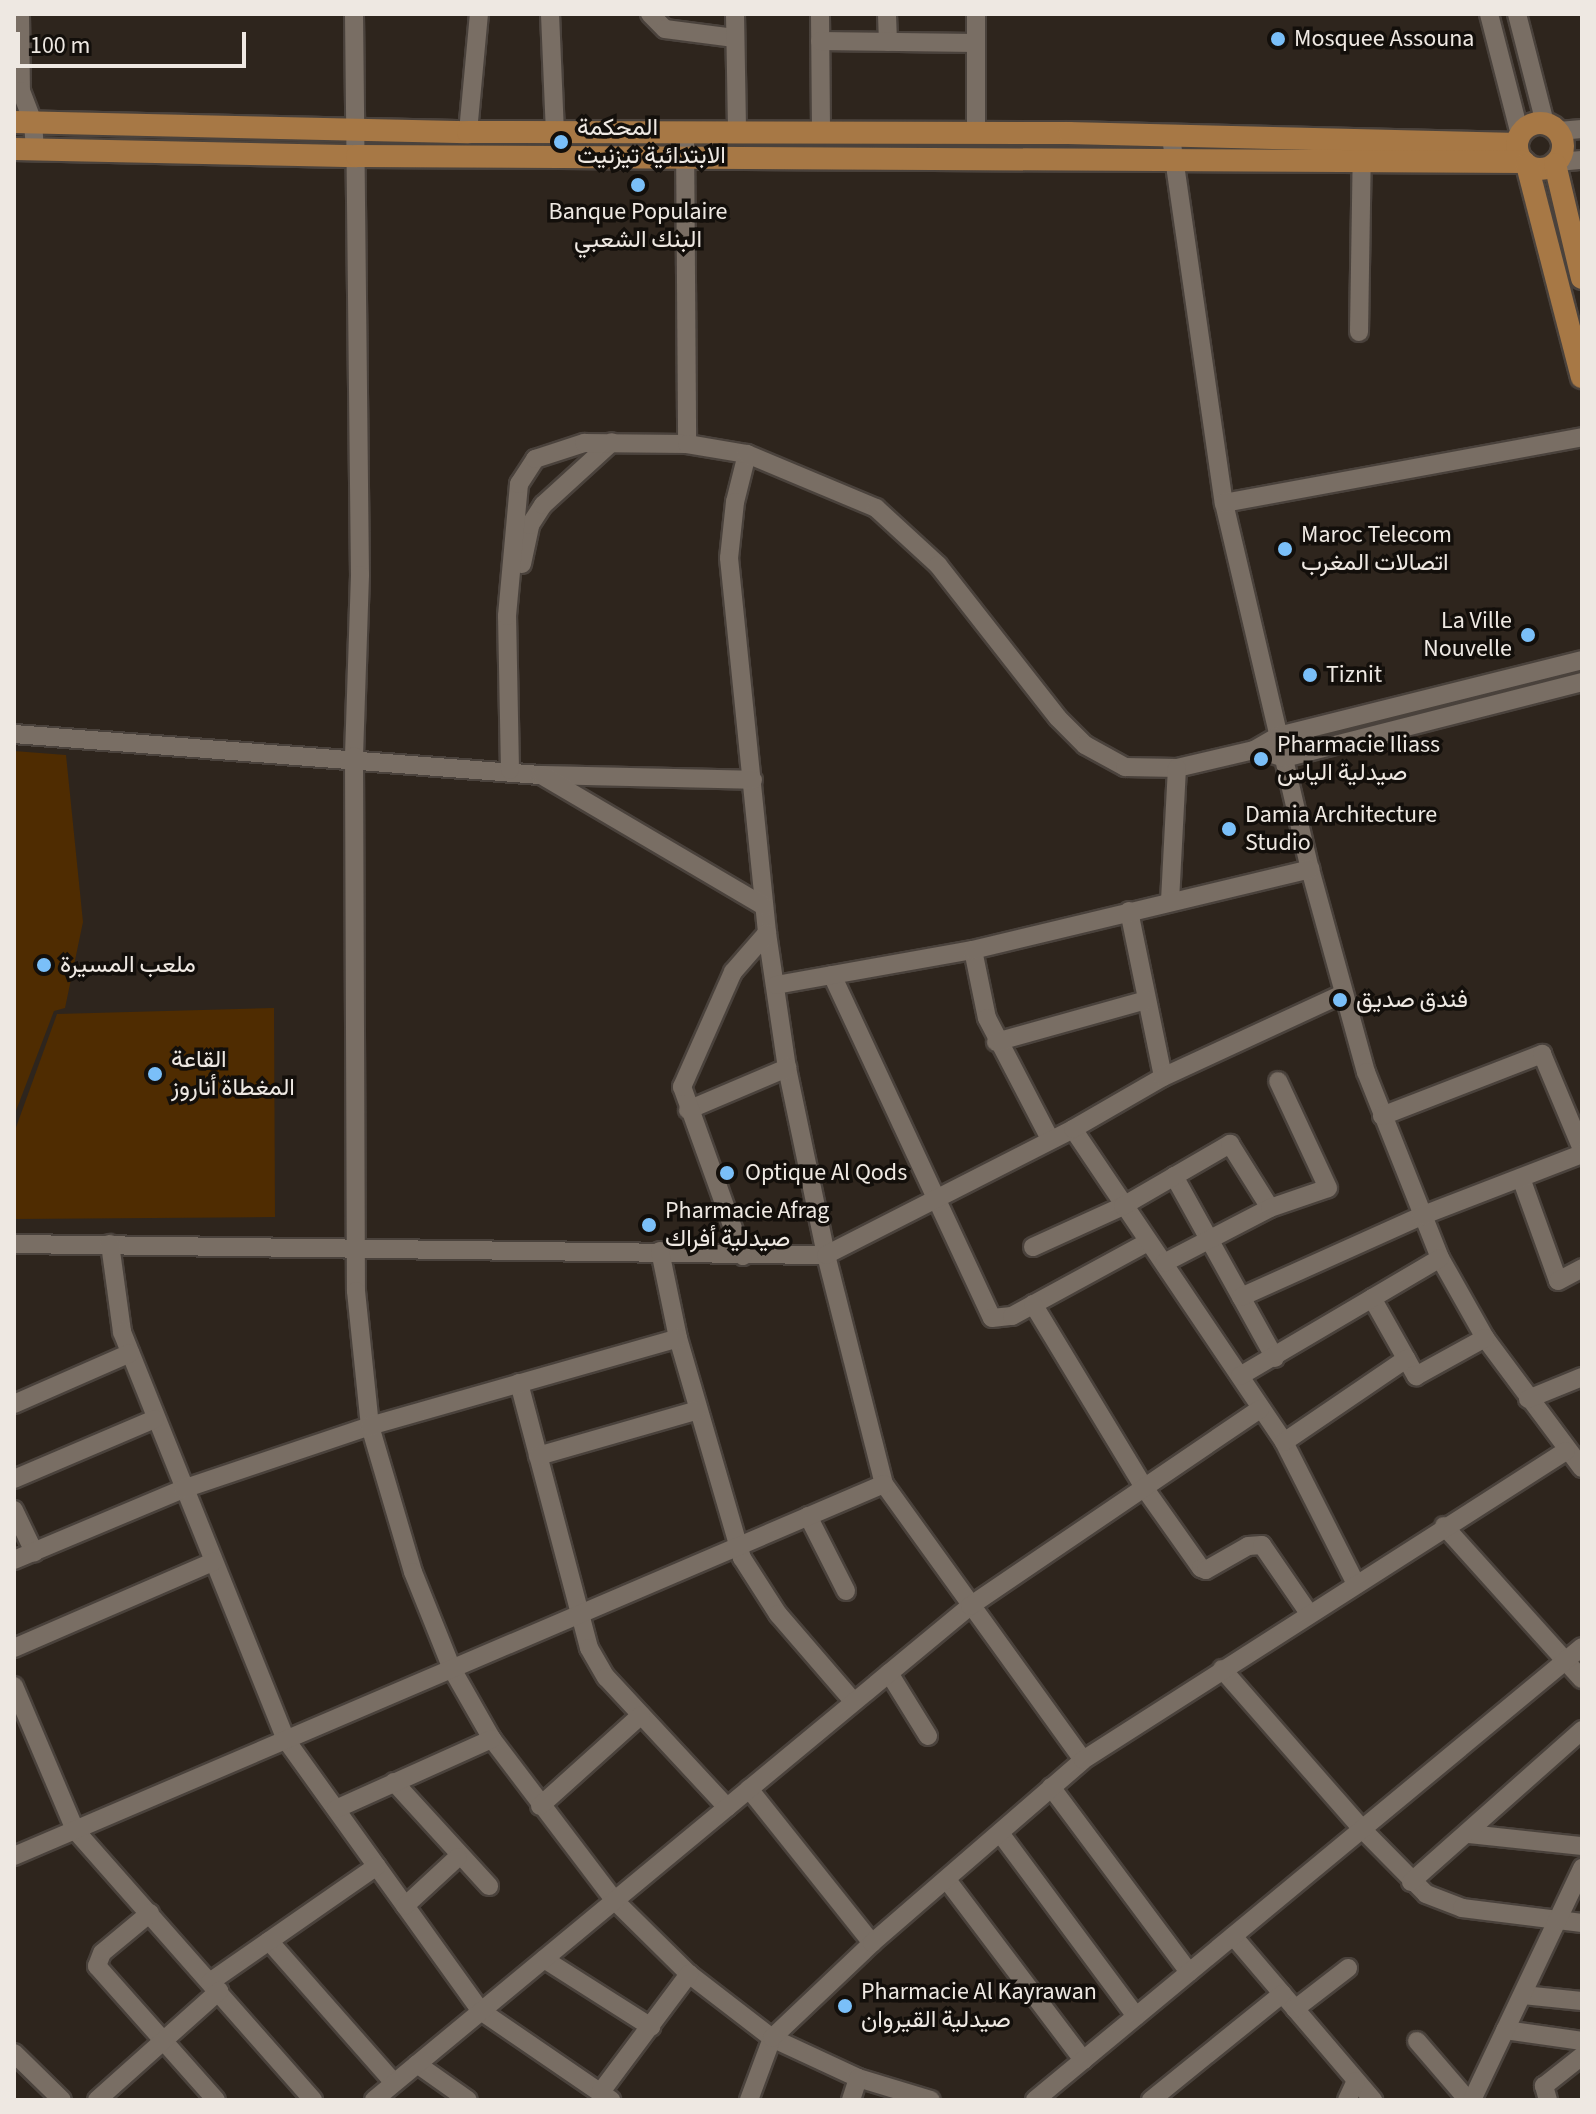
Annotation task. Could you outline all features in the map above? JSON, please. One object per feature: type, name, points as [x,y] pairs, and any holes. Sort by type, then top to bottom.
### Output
[{"type":"main road","points":[[24,122],[357,131],[1008,134],[1363,163],[1522,151]]},
{"type":"main road","points":[[25,149],[357,156],[1009,158],[1362,139],[1522,151],[1544,169],[1556,163],[1564,147],[1552,127],[1535,123],[1522,151],[1581,367]]},
{"type":"main road","points":[[931,134],[932,157]]},
{"type":"main road","points":[[1008,134],[1009,158]]},
{"type":"main road","points":[[1556,163],[1582,278]]},
{"type":"street","points":[[20,14],[25,149]]},
{"type":"street","points":[[354,14],[360,575],[354,756],[357,1248],[359,1342],[370,1426],[413,1572],[452,1669],[492,1739],[615,1901],[689,1974],[772,2038],[858,2078],[931,2100]]},
{"type":"street","points":[[468,132],[479,14]]},
{"type":"street","points":[[550,14],[555,133]]},
{"type":"street","points":[[650,14],[665,29],[684,35],[734,38]]},
{"type":"street","points":[[735,14],[737,134]]},
{"type":"street","points":[[820,14],[821,133]]},
{"type":"street","points":[[887,14],[888,42]]},
{"type":"street","points":[[976,14],[976,134]]},
{"type":"street","points":[[1489,14],[1522,151]]},
{"type":"street","points":[[1517,14],[1552,127],[1582,129]]},
{"type":"street","points":[[820,41],[976,43]]},
{"type":"street","points":[[14,109],[21,91]]},
{"type":"street","points":[[685,134],[687,444]]},
{"type":"street","points":[[1359,332],[1362,139]]},
{"type":"street","points":[[1172,148],[1224,503],[1310,869],[1343,994],[1382,1116],[1440,1258],[1485,1338],[1566,1451],[1582,1468]]},
{"type":"street","points":[[1556,163],[1582,160]]},
{"type":"street","points":[[1224,503],[1582,437]]},
{"type":"street","points":[[510,770],[507,616],[523,523],[519,484],[535,459],[561,447],[612,442],[687,444],[747,454],[857,497],[900,527],[938,565],[1010,660],[1085,745],[1125,767],[1177,768],[1254,750],[1278,736],[1582,660]]},
{"type":"street","points":[[523,523],[560,485],[612,442]]},
{"type":"street","points":[[747,454],[735,502],[729,558],[767,933],[787,1068],[826,1255],[884,1484],[1083,1760]]},
{"type":"street","points":[[1504,679],[1508,701]]},
{"type":"street","points":[[1254,750],[1284,758],[1582,682]]},
{"type":"street","points":[[14,734],[354,756],[540,775],[753,780]]},
{"type":"street","points":[[1170,901],[1177,768]]},
{"type":"street","points":[[540,775],[764,906]]},
{"type":"street","points":[[776,985],[973,950],[1310,869]]},
{"type":"street","points":[[1129,911],[1163,1077]]},
{"type":"street","points":[[743,1256],[688,1110],[684,1076],[733,972],[767,933]]},
{"type":"street","points":[[973,950],[996,1042],[1050,1139]]},
{"type":"street","points":[[832,975],[934,1200],[992,1318],[1002,1320],[1148,1242]]},
{"type":"street","points":[[14,1244],[826,1255],[1073,1129],[1163,1077],[1343,994]]},
{"type":"street","points":[[996,1042],[1146,1000]]},
{"type":"street","points":[[1241,1297],[1421,1216],[1582,1151],[1542,1054],[1382,1116]]},
{"type":"street","points":[[688,1110],[787,1068]]},
{"type":"street","points":[[1164,1263],[1209,1237],[1330,1184],[1278,1081]]},
{"type":"street","points":[[1073,1129],[1284,1442],[1356,1584]]},
{"type":"street","points":[[1033,1247],[1123,1206],[1233,1144],[1270,1208]]},
{"type":"street","points":[[1174,1176],[1275,1358]]},
{"type":"street","points":[[1521,1178],[1558,1281],[1582,1268]]},
{"type":"street","points":[[110,1244],[115,1306],[130,1353],[286,1740],[481,2011],[605,2096],[689,1974]]},
{"type":"street","points":[[660,1251],[678,1338],[737,1546],[778,1614],[854,1702]]},
{"type":"street","points":[[1240,1376],[1440,1258]]},
{"type":"street","points":[[1372,1298],[1419,1376],[1485,1338]]},
{"type":"street","points":[[1033,1304],[1145,1489],[1203,1570],[1248,1546],[1262,1545],[1308,1612]]},
{"type":"street","points":[[14,1560],[183,1489],[370,1426],[678,1338]]},
{"type":"street","points":[[14,1404],[130,1353]]},
{"type":"street","points":[[1284,1442],[1406,1359]]},
{"type":"street","points":[[1528,1399],[1582,1377]]},
{"type":"street","points":[[519,1383],[577,1615],[595,1661],[727,1807]]},
{"type":"street","points":[[374,2100],[970,1606],[1260,1409]]},
{"type":"street","points":[[538,1456],[698,1410]]},
{"type":"street","points":[[14,1479],[155,1419]]},
{"type":"street","points":[[749,2100],[772,2038],[872,1943],[1083,1760],[1308,1612],[1566,1451]]},
{"type":"street","points":[[14,1856],[884,1484]]},
{"type":"street","points":[[14,1510],[34,1552]]},
{"type":"street","points":[[808,1516],[846,1591]]},
{"type":"street","points":[[1444,1526],[1582,1679]]},
{"type":"street","points":[[14,1648],[213,1562]]},
{"type":"street","points":[[1035,2100],[1056,2094],[1083,2060],[1582,1647]]},
{"type":"street","points":[[1222,1669],[1411,1882],[1443,1904],[1582,1923]]},
{"type":"street","points":[[889,1673],[928,1736]]},
{"type":"street","points":[[14,1686],[22,1728],[75,1830],[313,2100]]},
{"type":"street","points":[[540,1806],[641,1715]]},
{"type":"street","points":[[1411,1882],[1469,1834],[1582,1730]]},
{"type":"street","points":[[336,1809],[492,1739]]},
{"type":"street","points":[[394,1782],[458,1857],[489,1886]]},
{"type":"street","points":[[1051,1787],[1189,1972]]},
{"type":"street","points":[[749,1789],[872,1943]]},
{"type":"street","points":[[1000,1833],[1136,2016]]},
{"type":"street","points":[[1469,1834],[1582,1846]]},
{"type":"street","points":[[405,1906],[458,1857]]},
{"type":"street","points":[[97,2100],[215,1986],[269,1941],[377,1866]]},
{"type":"street","points":[[1417,2041],[1470,2100],[1582,1868]]},
{"type":"street","points":[[947,1880],[1083,2060]]},
{"type":"street","points":[[150,1913],[102,1953],[97,1966],[216,2100]]},
{"type":"street","points":[[1233,1936],[1373,2100]]},
{"type":"street","points":[[269,1941],[394,2083]]},
{"type":"street","points":[[544,1959],[651,2027]]},
{"type":"street","points":[[1295,2009],[1348,1968]]},
{"type":"street","points":[[1151,2100],[1172,2094],[1282,1994]]},
{"type":"street","points":[[1523,1995],[1582,2001]]},
{"type":"street","points":[[1505,2030],[1582,2041]]},
{"type":"street","points":[[14,2053],[62,2100]]},
{"type":"street","points":[[1548,2100],[1544,2086],[1582,2056]]},
{"type":"street","points":[[417,2064],[468,2100]]},
{"type":"street","points":[[851,2100],[858,2078]]},
{"type":"street","points":[[1347,2100],[1356,2081]]},
{"type":"shaded area","name":"ملعب المسيرة","points":[[14,751],[66,755],[83,922],[65,1008],[54,1011],[14,1116]]},
{"type":"shaded area","name":"القاعة المغطاة أناروز","points":[[274,1008],[275,1217],[14,1219],[14,1133],[57,1014]]},
{"type":"place","name":"Mosquee Assouna","points":[[1278,39]]},
{"type":"place","name":"المحكمة الابتدائية تيزنيت","points":[[561,142]]},
{"type":"place","name":"Banque Populaire البنك الشعبي","points":[[638,185]]},
{"type":"place","name":"Maroc Telecom اتصالات المغرب","points":[[1285,549]]},
{"type":"place","name":"La Ville Nouvelle","points":[[1528,635]]},
{"type":"place","name":"Tiznit","points":[[1310,675]]},
{"type":"place","name":"Pharmacie Iliass صيدلية الياس","points":[[1261,759]]},
{"type":"place","name":"Damia Architecture Studio","points":[[1229,829]]},
{"type":"place","name":"ملعب المسيرة","points":[[44,965]]},
{"type":"place","name":"فندق صديق","points":[[1340,1000]]},
{"type":"place","name":"القاعة المغطاة أناروز","points":[[155,1074]]},
{"type":"place","name":"Optique Al Qods","points":[[727,1173]]},
{"type":"place","name":"Pharmacie Afrag صيدلية أفراك","points":[[649,1225]]},
{"type":"place","name":"Pharmacie Al Kayrawan صيدلية القيروان","points":[[845,2006]]}]
